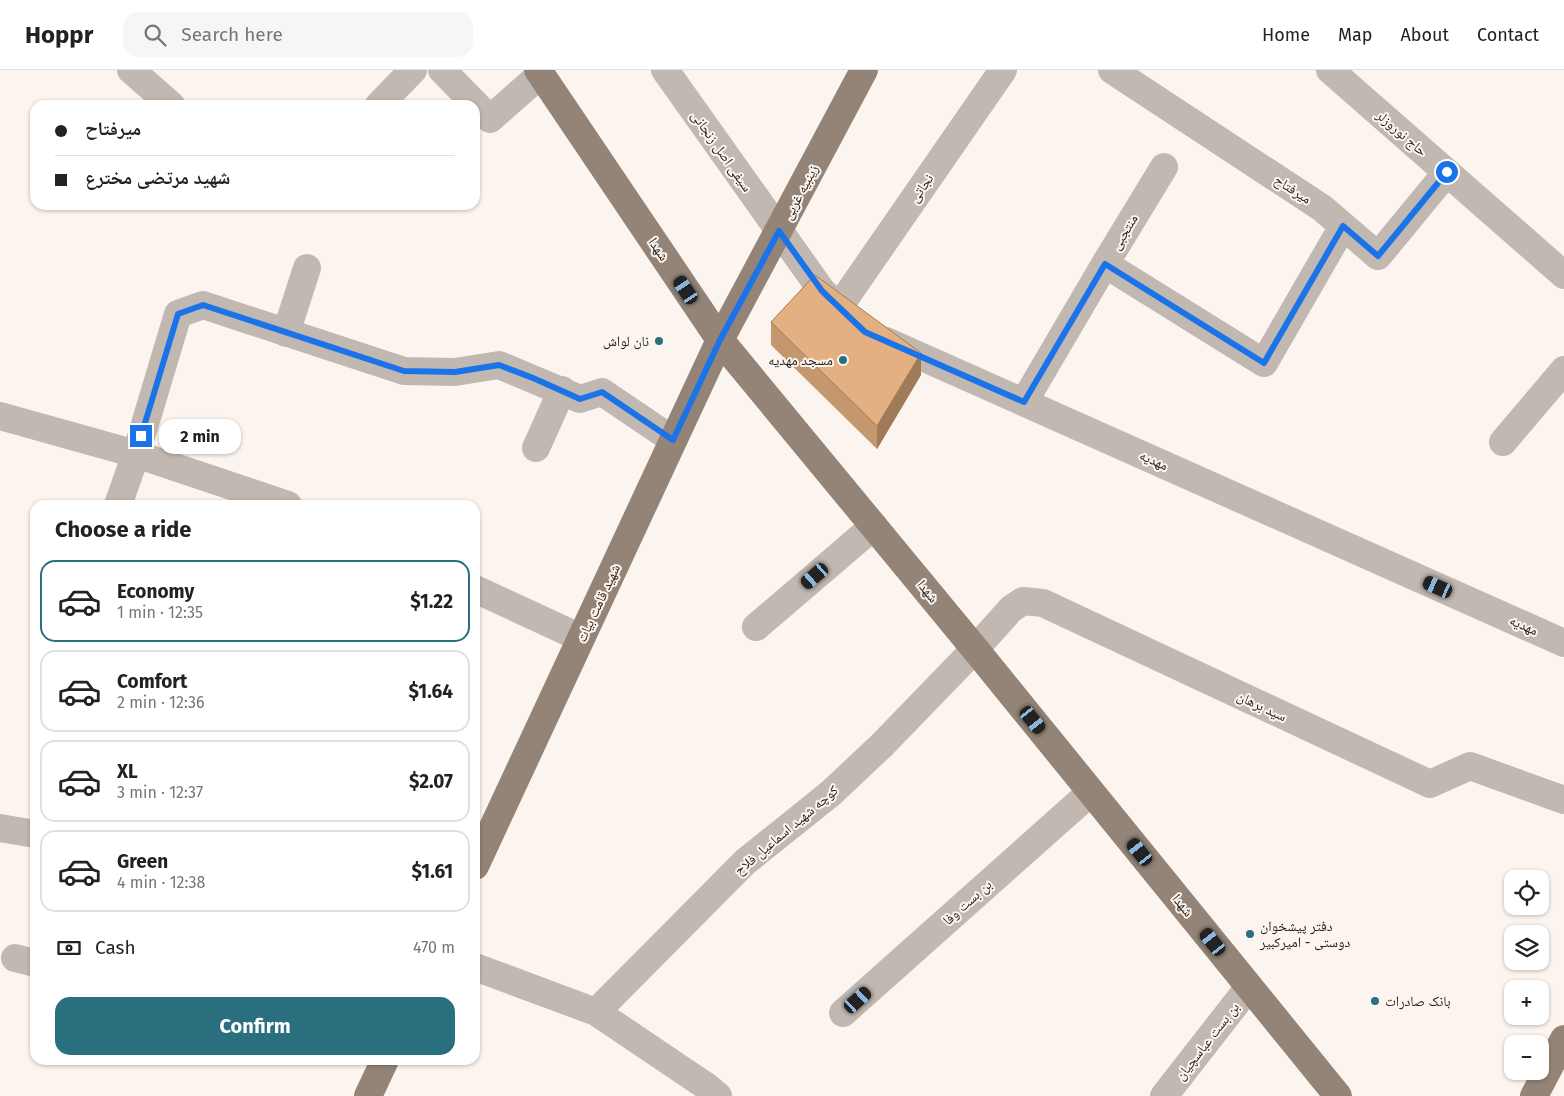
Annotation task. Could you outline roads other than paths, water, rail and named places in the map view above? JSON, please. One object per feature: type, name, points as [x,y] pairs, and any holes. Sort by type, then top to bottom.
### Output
[{"type":"main road","name":"زینبیه غربی","points":[[720,340],[864,70]]},
{"type":"main road","name":"شهدا","points":[[539,72],[720,340],[1092,792],[1338,1096]]},
{"type":"main road","name":"شهید قامت بیات","points":[[480,855],[720,340]]},
{"type":"main road","points":[[1534,1096],[1564,1039]]},
{"type":"main road","points":[[368,1096],[383,1065]]},
{"type":"street","points":[[131,70],[163,100]]},
{"type":"street","points":[[384,100],[413,70]]},
{"type":"street","points":[[442,70],[471,100]]},
{"type":"street","name":"سیفی اصل زنجانی","points":[[664,70],[779,231]]},
{"type":"street","name":"نجاتی","points":[[839,307],[1003,70]]},
{"type":"street","name":"میرفتاح","points":[[1112,70],[1322,208],[1378,256],[1447,172]]},
{"type":"street","name":"حاج نوروزلر","points":[[1330,70],[1447,172],[1560,264]]},
{"type":"street","points":[[480,109],[490,119],[539,72]]},
{"type":"street","name":"منتجبی","points":[[1024,402],[1164,167]]},
{"type":"street","points":[[1105,264],[1264,363],[1343,226]]},
{"type":"street","name":"مهدیه","points":[[779,231],[822,291],[862,329],[1564,643]]},
{"type":"street","points":[[286,333],[307,268]]},
{"type":"street","points":[[120,500],[136,454],[178,314],[203,305],[404,371],[455,372],[499,365],[580,399],[602,392],[673,440]]},
{"type":"street","points":[[1503,442],[1564,370]]},
{"type":"street","points":[[536,448],[562,390]]},
{"type":"street","points":[[0,416],[136,454],[273,500]]},
{"type":"street","points":[[756,627],[874,526]]},
{"type":"street","points":[[480,592],[581,638]]},
{"type":"street","name":"سید برهان","points":[[975,649],[1011,609],[1023,601],[1043,603],[1430,784],[1470,766],[1564,800]]},
{"type":"street","name":"کوچه شهید اسماعیل فلاح","points":[[596,1012],[745,862],[831,793],[882,746],[975,649]]},
{"type":"street","name":"بن بست وفا","points":[[843,1013],[1092,792]]},
{"type":"street","points":[[0,828],[30,833]]},
{"type":"street","points":[[480,969],[596,1012],[708,1093]]},
{"type":"street","name":"بن بست عباسچیان","points":[[1164,1096],[1250,987]]},
{"type":"place","name":"نان لواش","points":[[659,341]]},
{"type":"place","name":"مسجد مهدیه","points":[[843,360]]},
{"type":"place","name":"دفتر پیشخوان دوستی - امیرکبیر","points":[[1250,934]]},
{"type":"place","name":"بانک صادرات","points":[[1375,1001]]}]
